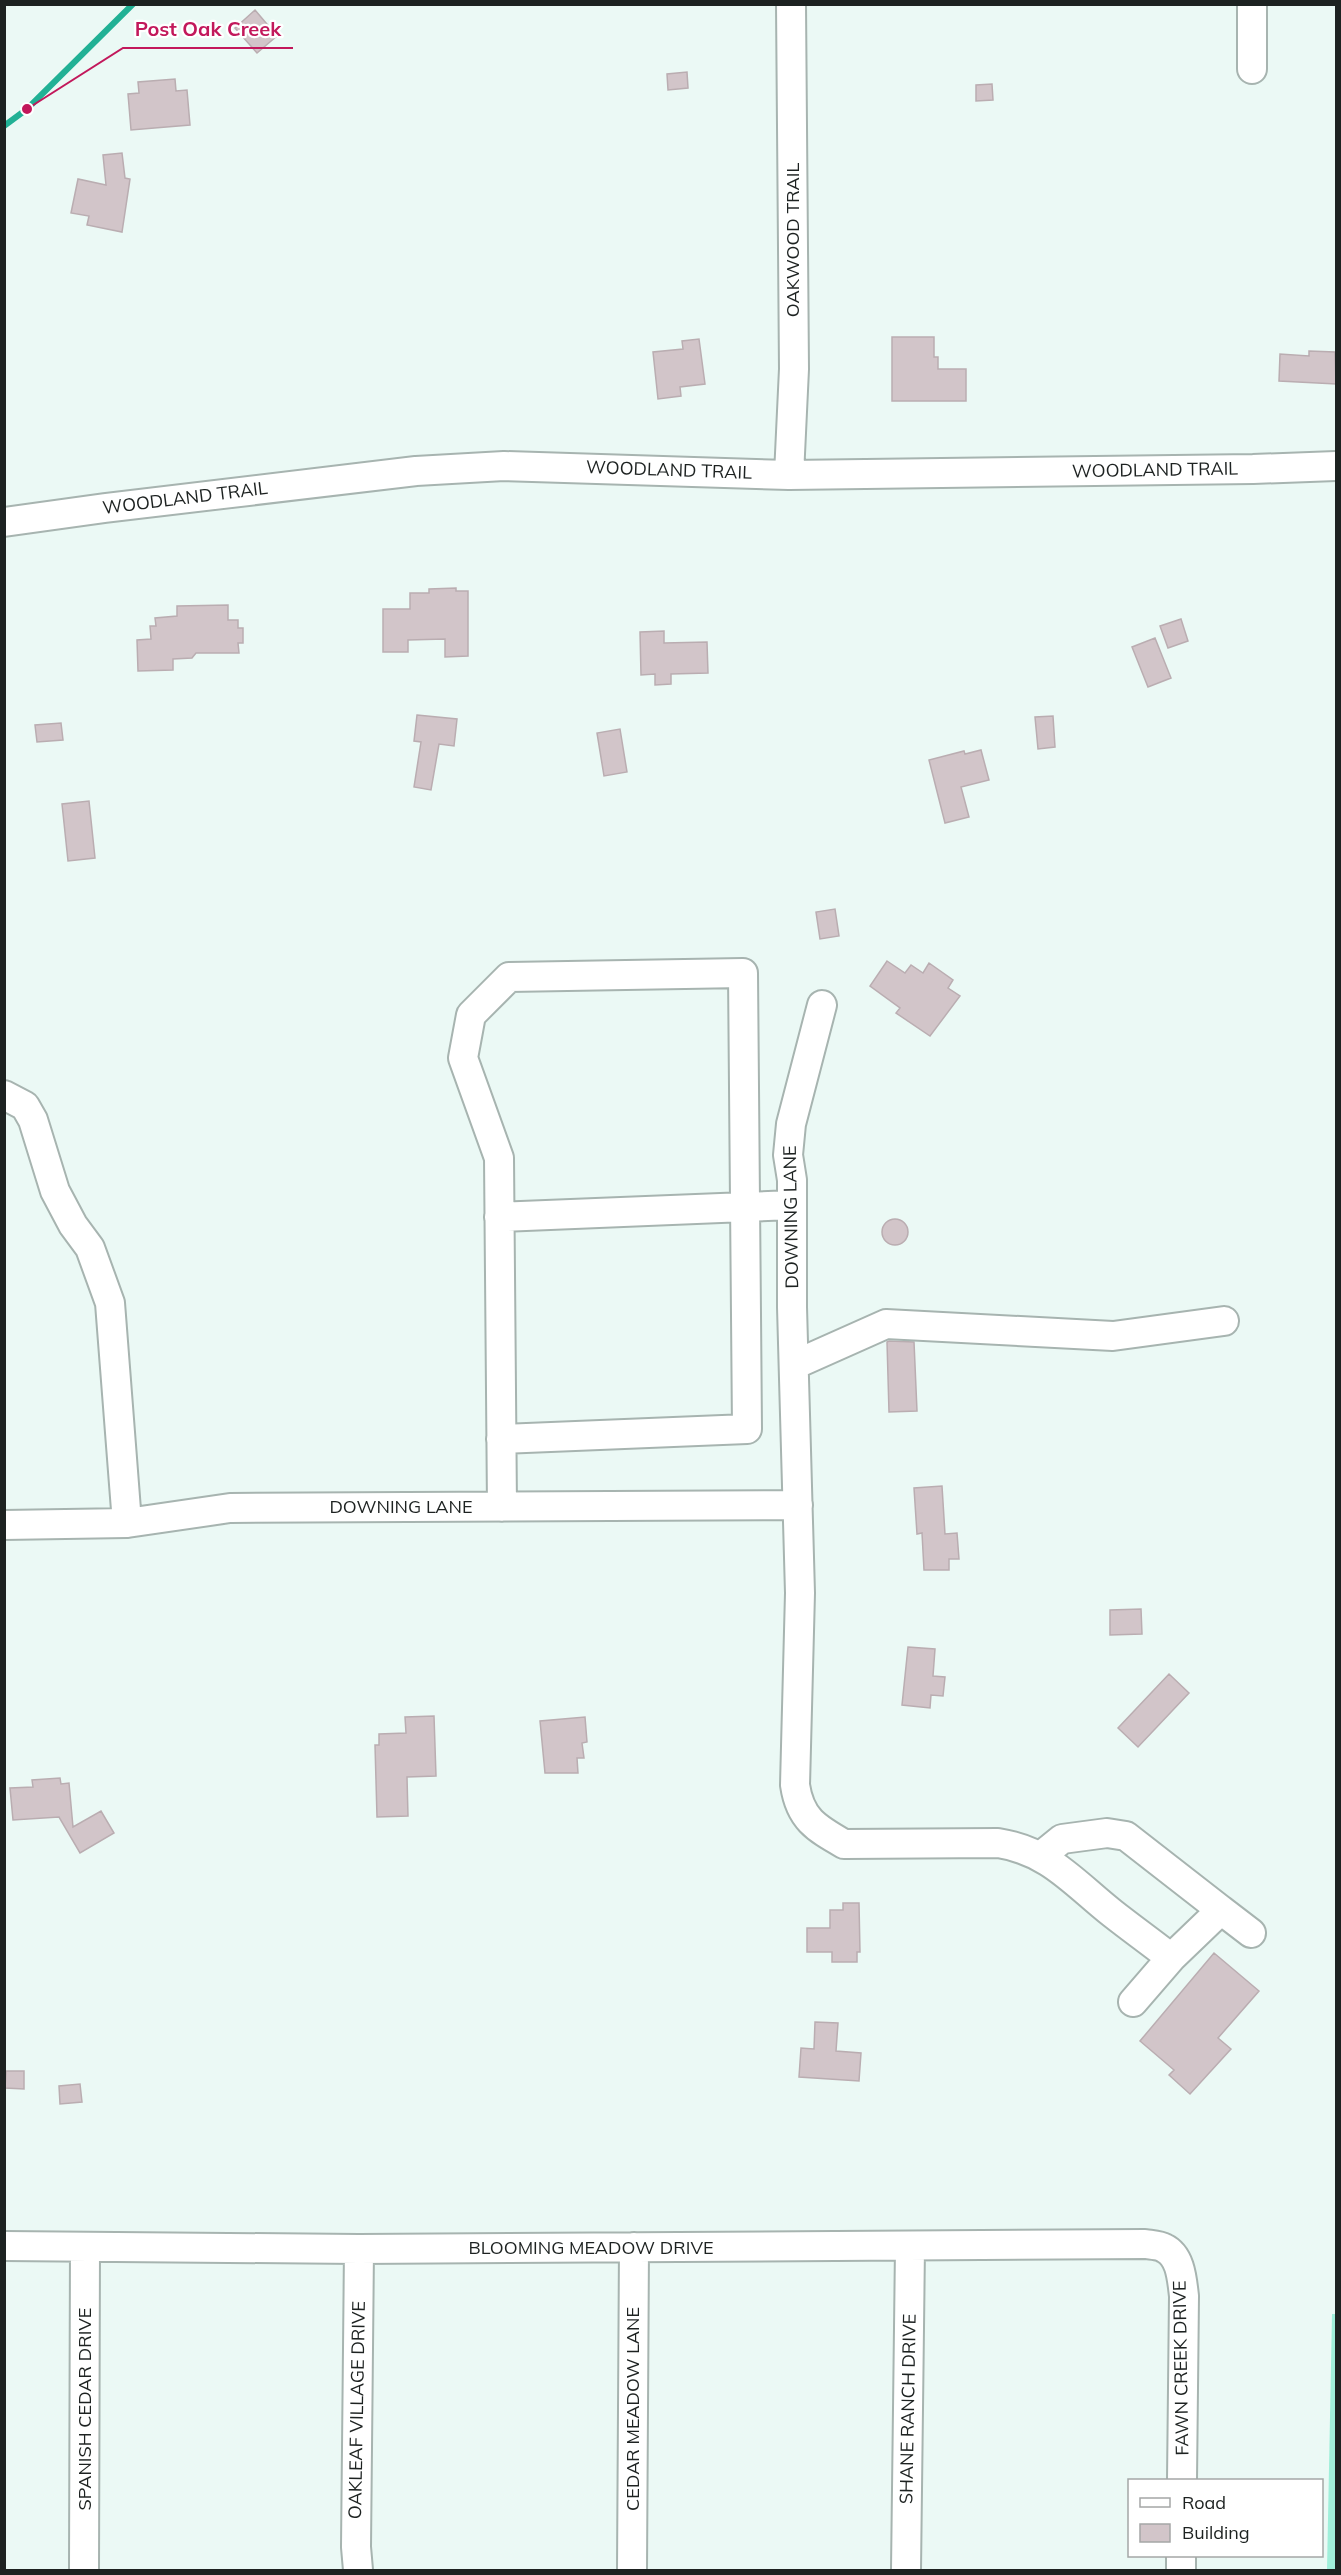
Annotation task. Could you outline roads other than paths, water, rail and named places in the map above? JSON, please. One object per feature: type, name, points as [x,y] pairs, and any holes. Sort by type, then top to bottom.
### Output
[{"type":"street","name":"OAKWOOD TRAIL","points":[[789,474],[794,369],[791,4]]},
{"type":"street","points":[[1252,4],[1252,69]]},
{"type":"street","name":"WOODLAND TRAIL","points":[[4,522],[416,471],[504,466],[789,474],[1336,466]]},
{"type":"street","points":[[501,1438],[747,1429],[747,1206],[743,974],[509,977],[471,1015],[464,1058],[499,1158],[500,1217],[501,1438],[502,1507]]},
{"type":"street","name":"DOWNING LANE","points":[[822,1005],[791,1124],[788,1155],[792,1180],[800,1593],[795,1785],[798,1804],[821,1831],[844,1844],[998,1843],[1020,1847],[1041,1856],[1172,1958]]},
{"type":"street","points":[[4,1095],[25,1106],[33,1120],[55,1191],[73,1225],[90,1248],[110,1303],[126,1523]]},
{"type":"street","points":[[500,1217],[792,1205]]},
{"type":"street","points":[[794,1365],[886,1324],[1113,1336],[1224,1321]]},
{"type":"street","name":"DOWNING LANE","points":[[4,1525],[126,1523],[230,1508],[798,1505]]},
{"type":"street","points":[[1041,1856],[1062,1839],[1107,1833],[1126,1836],[1251,1933]]},
{"type":"street","points":[[1133,2002],[1172,1958],[1221,1910]]},
{"type":"street","name":"BLOOMING MEADOW DRIVE","points":[[4,2246],[359,2249],[1145,2244],[1164,2247],[1174,2256]]},
{"type":"street","name":"SPANISH CEDAR DRIVE","points":[[84,2571],[86,2247]]},
{"type":"street","name":"CEDAR MEADOW LANE","points":[[632,2571],[634,2247]]},
{"type":"street","name":"SHANE RANCH DRIVE","points":[[906,2571],[910,2247]]},
{"type":"street","name":"OAKLEAF VILLAGE DRIVE","points":[[358,2571],[356,2547],[359,2249]]},
{"type":"street","name":"FAWN CREEK DRIVE","points":[[1174,2256],[1180,2272],[1184,2296],[1182,2479]]},
{"type":"waterway","points":[[4,126],[27,109],[133,4]]},
{"type":"place","name":"Post Oak Creek","points":[[27,109]]}]
